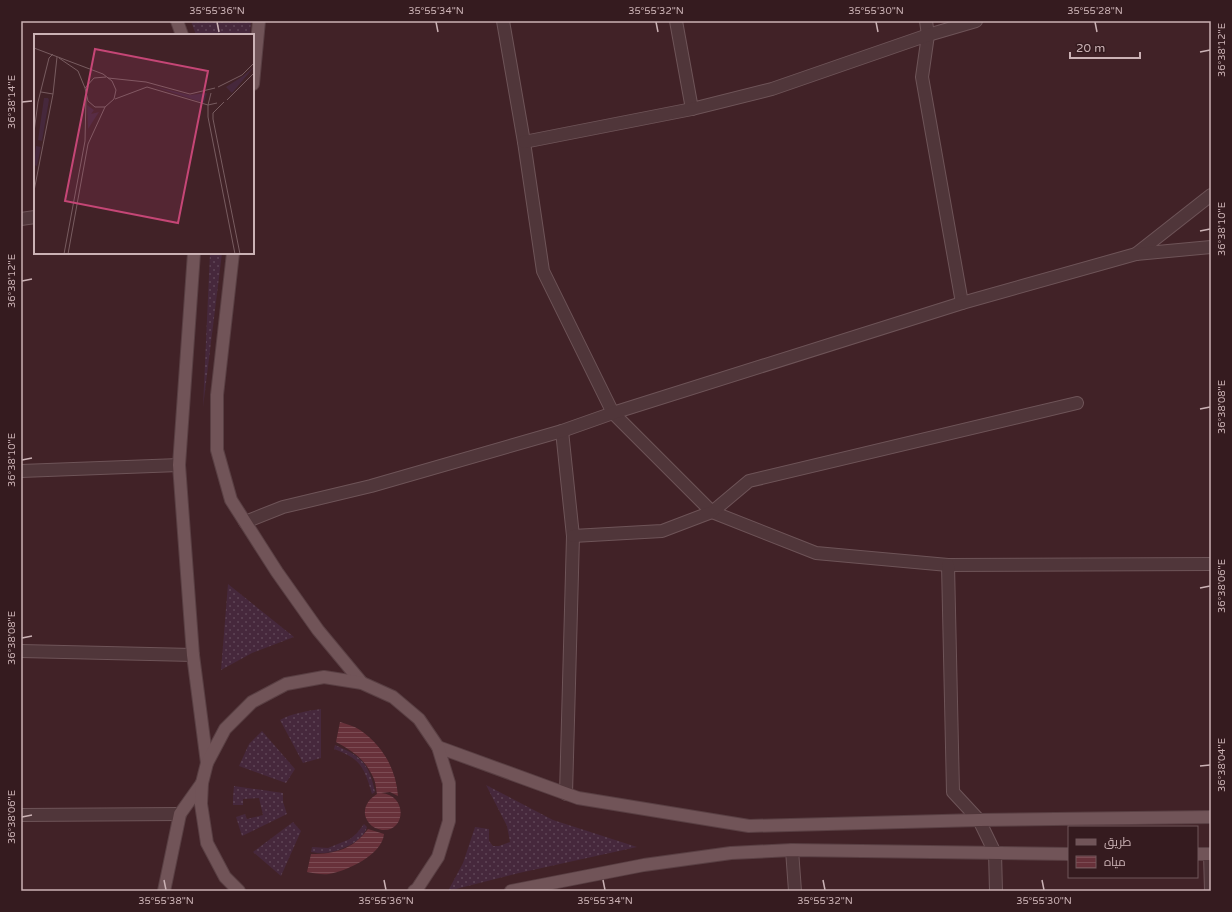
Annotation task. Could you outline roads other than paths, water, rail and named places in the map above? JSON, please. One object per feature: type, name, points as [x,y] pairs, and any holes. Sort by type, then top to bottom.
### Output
[{"type":"main road","points":[[177,21],[182,34]]},
{"type":"main road","points":[[254,71],[258,21]]},
{"type":"main road","points":[[194,254],[179,465],[193,655],[207,763]]},
{"type":"main road","points":[[233,254],[217,395],[217,450],[231,500],[277,572],[318,630],[362,683]]},
{"type":"main road","points":[[239,891],[225,877],[207,843],[201,804],[202,783],[207,763],[225,729],[252,702],[286,684],[324,678],[362,683],[393,697],[419,719],[438,747],[449,783],[449,821],[438,857],[417,889],[414,891]]},
{"type":"main road","points":[[438,747],[578,798],[749,826],[980,820],[1211,817]]},
{"type":"main road","points":[[164,891],[180,814],[202,783]]},
{"type":"main road","points":[[511,891],[644,865],[731,853],[792,850],[1068,854]]},
{"type":"main road","points":[[1198,854],[1210,854]]},
{"type":"street","points":[[503,21],[524,142],[543,271],[613,413],[712,512],[816,553],[948,565],[1211,564]]},
{"type":"street","points":[[676,21],[692,108]]},
{"type":"street","points":[[926,21],[928,35],[922,77],[962,303]]},
{"type":"street","points":[[524,142],[692,108],[772,88],[928,35],[976,21]]},
{"type":"street","points":[[1136,254],[1211,195]]},
{"type":"street","points":[[21,219],[34,217]]},
{"type":"street","points":[[245,522],[283,507],[372,486],[562,431],[613,413],[962,303],[1136,254],[1211,247]]},
{"type":"street","points":[[573,536],[662,531],[712,512],[749,482],[1077,403]]},
{"type":"street","points":[[562,431],[573,536],[566,794]]},
{"type":"street","points":[[21,472],[179,465]]},
{"type":"street","points":[[948,565],[953,792],[980,820],[994,853],[996,891]]},
{"type":"street","points":[[21,651],[193,655]]},
{"type":"street","points":[[21,815],[180,814]]},
{"type":"street","points":[[792,850],[795,891]]},
{"type":"street","points":[[1210,854],[1211,891]]},
{"type":"water","points":[[340,722],[358,729],[368,736],[382,751],[391,767],[397,786],[398,796],[390,792],[381,793],[390,795],[396,800],[400,806],[401,813],[396,825],[390,829],[382,830],[373,827],[366,819],[366,807],[370,800],[377,794],[375,781],[371,772],[363,761],[354,753],[336,742]]},
{"type":"water","points":[[368,829],[384,834],[382,842],[377,849],[362,861],[354,866],[329,874],[307,872],[311,854],[328,853],[350,846]]}]
